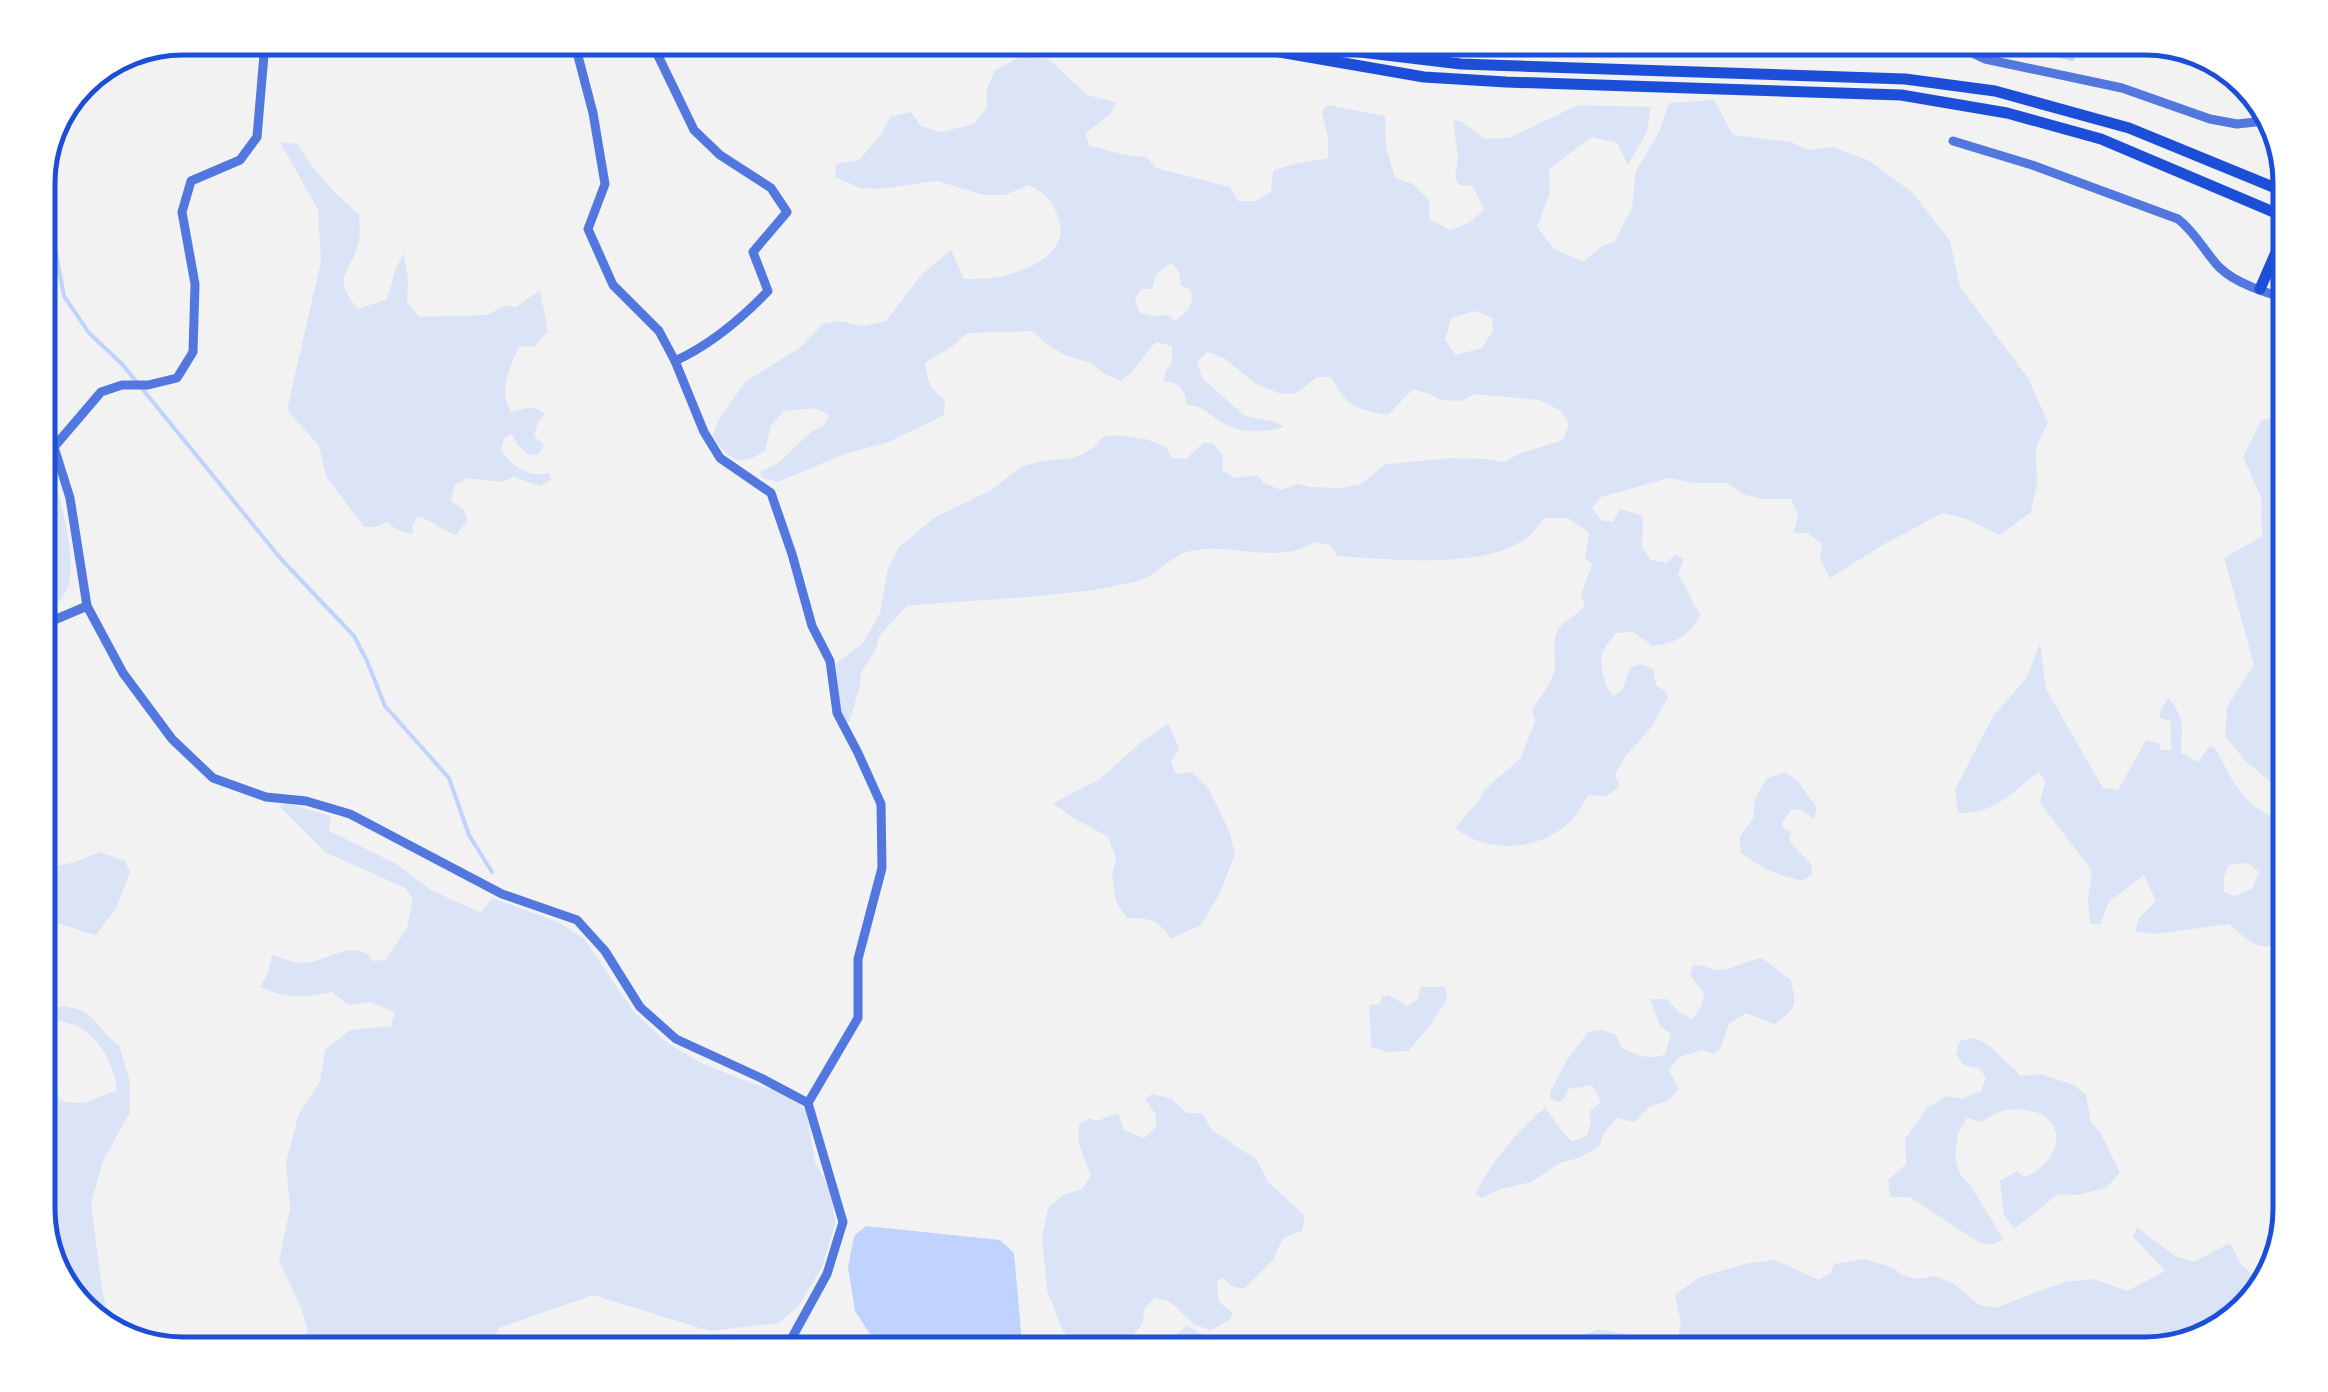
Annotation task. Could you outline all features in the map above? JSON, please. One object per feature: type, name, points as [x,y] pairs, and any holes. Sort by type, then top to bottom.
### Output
[{"type":"main road","points":[[1296,55],[1424,76],[1506,82],[1902,95],[2008,113],[2100,139],[2273,213]]},
{"type":"main road","points":[[1385,55],[1460,64],[1904,79],[1995,91],[2129,128],[2273,187]]},
{"type":"main road","points":[[2260,289],[2273,259]]},
{"type":"street","points":[[55,446],[102,392],[177,378],[192,352],[196,284],[182,212],[191,181],[240,160],[258,136],[264,55]]},
{"type":"street","points":[[578,55],[605,184],[588,229],[613,284],[659,331],[704,432],[720,458],[771,493],[812,626],[830,661],[837,713],[880,804],[882,868],[858,959],[858,1018],[808,1103]]},
{"type":"street","points":[[657,55],[694,130],[720,155],[770,188],[787,212],[753,252],[768,291],[748,312],[691,354],[675,361]]},
{"type":"street","points":[[1976,55],[2122,88],[2210,119],[2237,124],[2257,121]]},
{"type":"street","points":[[1953,141],[2032,165],[2178,219],[2192,230],[2220,268],[2235,279],[2273,294]]},
{"type":"street","points":[[55,450],[70,498],[88,606],[123,672],[162,726],[213,778],[266,797],[306,800],[350,814],[502,894],[577,920],[605,951],[640,1008],[676,1039],[808,1103],[843,1222],[827,1274],[793,1337]]},
{"type":"street","points":[[55,620],[88,606]]},
{"type":"shaded area","points":[[1023,55],[1050,60],[1087,95],[1116,102],[1111,113],[1085,134],[1090,146],[1146,157],[1156,168],[1230,187],[1238,201],[1256,201],[1271,191],[1273,171],[1328,158],[1322,112],[1327,105],[1385,116],[1386,147],[1395,178],[1413,184],[1429,200],[1429,219],[1450,230],[1467,224],[1484,210],[1473,186],[1459,185],[1455,177],[1458,157],[1453,121],[1461,121],[1485,139],[1509,138],[1578,105],[1651,107],[1647,132],[1628,165],[1617,143],[1591,137],[1549,169],[1550,193],[1537,227],[1554,249],[1583,262],[1615,241],[1632,208],[1636,171],[1659,132],[1669,103],[1714,100],[1733,135],[1791,142],[1808,150],[1832,147],[1868,160],[1912,192],[1950,241],[1960,287],[2028,378],[2048,422],[2036,448],[2037,484],[2031,512],[2000,535],[1943,513],[1830,578],[1820,560],[1822,544],[1807,533],[1794,533],[1798,514],[1791,499],[1745,495],[1727,483],[1669,478],[1601,497],[1592,508],[1601,520],[1613,522],[1620,509],[1643,516],[1642,548],[1651,560],[1666,563],[1676,554],[1684,559],[1678,574],[1701,615],[1691,629],[1675,640],[1653,646],[1633,632],[1616,633],[1604,649],[1602,671],[1613,696],[1622,690],[1630,668],[1642,664],[1653,669],[1656,685],[1668,697],[1651,727],[1619,768],[1615,776],[1620,786],[1607,796],[1589,795],[1564,827],[1534,842],[1501,846],[1484,843],[1455,828],[1484,790],[1521,758],[1535,721],[1532,710],[1554,672],[1556,634],[1585,605],[1581,595],[1592,564],[1585,559],[1589,533],[1568,518],[1544,518],[1531,534],[1511,547],[1463,558],[1337,556],[1330,545],[1314,542],[1284,552],[1203,549],[1180,555],[1142,580],[1107,588],[907,606],[879,636],[876,649],[861,672],[849,722],[843,719],[838,701],[836,663],[863,643],[880,613],[888,568],[899,547],[934,518],[993,489],[1020,467],[1074,458],[1092,449],[1103,437],[1119,435],[1166,447],[1172,458],[1186,459],[1203,443],[1213,443],[1223,456],[1223,471],[1235,478],[1257,475],[1264,483],[1281,490],[1297,484],[1341,488],[1361,484],[1386,464],[1453,458],[1504,462],[1563,440],[1569,425],[1561,411],[1539,400],[1474,394],[1462,401],[1440,400],[1413,389],[1388,415],[1377,413],[1347,400],[1331,377],[1317,377],[1297,393],[1281,394],[1256,384],[1224,358],[1207,352],[1197,362],[1202,378],[1245,416],[1284,427],[1248,431],[1187,405],[1181,388],[1164,381],[1172,362],[1172,346],[1156,342],[1121,381],[1091,363],[1064,355],[1032,331],[967,333],[925,363],[930,384],[945,399],[944,415],[889,442],[844,454],[778,482],[762,478],[760,472],[778,463],[812,431],[823,426],[829,416],[813,409],[785,410],[771,425],[765,451],[748,459],[735,459],[712,436],[745,382],[802,346],[822,324],[839,321],[864,326],[886,321],[921,275],[951,250],[964,279],[984,279],[1031,266],[1058,243],[1061,232],[1054,208],[1029,185],[1005,195],[984,195],[937,181],[880,189],[860,188],[835,177],[836,164],[859,160],[890,117],[911,112],[921,126],[941,132],[974,124],[987,107],[987,89],[995,70]],"holes":[[[1171,263],[1179,271],[1181,286],[1190,289],[1189,308],[1175,321],[1168,315],[1140,313],[1135,300],[1141,289],[1152,289],[1156,275]],[[1475,311],[1492,318],[1493,330],[1482,348],[1456,355],[1445,340],[1451,318]]]},
{"type":"shaded area","points":[[280,142],[297,144],[325,182],[359,214],[359,240],[344,281],[349,298],[358,309],[387,299],[404,253],[407,301],[419,317],[487,315],[507,305],[516,307],[540,290],[548,332],[534,347],[519,346],[507,379],[506,395],[511,412],[533,407],[545,414],[534,436],[544,445],[538,455],[527,454],[512,434],[504,438],[501,451],[522,470],[549,473],[551,480],[540,486],[514,477],[501,482],[467,478],[454,486],[451,501],[463,509],[468,520],[456,535],[417,517],[413,534],[397,530],[387,522],[364,527],[326,476],[319,446],[287,410],[321,261],[318,210]]},
{"type":"shaded area","points":[[2273,417],[2273,784],[2245,761],[2225,736],[2227,707],[2254,664],[2224,558],[2262,536],[2261,497],[2243,457],[2261,421]]},
{"type":"shaded area","points":[[55,485],[71,571],[55,605]]},
{"type":"shaded area","points":[[2040,644],[2046,689],[2103,788],[2118,790],[2146,740],[2160,743],[2160,750],[2171,750],[2171,721],[2159,718],[2169,698],[2180,718],[2181,753],[2198,762],[2210,746],[2216,749],[2245,796],[2272,816],[2273,945],[2263,946],[2229,924],[2155,934],[2135,931],[2139,918],[2156,901],[2144,875],[2109,902],[2100,924],[2090,924],[2092,871],[2040,803],[2045,782],[2039,772],[1993,806],[1971,813],[1958,813],[1955,790],[1993,716],[2026,679]],"holes":[[[2247,863],[2259,872],[2252,889],[2235,896],[2224,892],[2229,865]]]},
{"type":"shaded area","points":[[1168,724],[1179,748],[1171,762],[1176,774],[1192,772],[1209,789],[1235,854],[1220,893],[1201,925],[1171,939],[1153,921],[1127,918],[1116,902],[1112,876],[1116,858],[1108,837],[1053,803],[1100,779]]},
{"type":"shaded area","points":[[1785,772],[1797,780],[1817,808],[1814,819],[1802,810],[1792,809],[1782,823],[1791,832],[1789,841],[1811,864],[1812,875],[1802,881],[1770,870],[1740,852],[1740,836],[1753,819],[1755,799],[1766,779]]},
{"type":"shaded area","points":[[289,804],[331,816],[329,831],[395,863],[431,890],[481,913],[492,898],[558,922],[584,939],[634,1012],[666,1042],[701,1063],[784,1093],[806,1110],[815,1162],[831,1192],[835,1224],[822,1267],[799,1305],[779,1323],[710,1331],[593,1295],[499,1328],[495,1337],[303,1337],[308,1332],[301,1307],[279,1261],[290,1208],[286,1163],[298,1116],[320,1081],[325,1050],[350,1030],[391,1026],[395,1012],[370,1002],[349,1005],[332,992],[296,996],[260,987],[272,955],[304,963],[359,950],[373,961],[386,960],[407,928],[413,899],[405,888],[325,852],[279,806]]},
{"type":"shaded area","points":[[100,852],[125,861],[130,872],[116,908],[96,935],[55,923],[55,866]]},
{"type":"shaded area","points":[[1762,958],[1791,980],[1794,1001],[1787,1014],[1774,1024],[1746,1013],[1729,1024],[1720,1049],[1713,1054],[1703,1050],[1679,1057],[1669,1070],[1679,1089],[1669,1100],[1649,1107],[1634,1122],[1616,1118],[1599,1147],[1560,1163],[1531,1182],[1482,1198],[1475,1194],[1505,1148],[1545,1108],[1572,1141],[1587,1136],[1589,1112],[1601,1102],[1592,1085],[1568,1089],[1565,1098],[1558,1102],[1551,1099],[1550,1092],[1588,1032],[1602,1030],[1616,1035],[1622,1048],[1638,1055],[1665,1054],[1671,1034],[1660,1026],[1650,999],[1667,999],[1692,1019],[1704,994],[1690,975],[1693,965],[1723,970]]},
{"type":"shaded area","points":[[1420,987],[1445,987],[1447,999],[1430,1026],[1408,1051],[1388,1052],[1371,1047],[1369,1005],[1380,1004],[1382,997],[1389,995],[1407,1006],[1418,999]]},
{"type":"shaded area","points":[[55,1007],[78,1009],[97,1022],[119,1045],[130,1082],[130,1112],[103,1161],[91,1203],[107,1311],[77,1280],[57,1234],[55,1085],[60,1100],[70,1102],[85,1102],[117,1091],[100,1046],[84,1030],[55,1020]]},
{"type":"shaded area","points":[[1975,1038],[1990,1046],[2021,1076],[2041,1074],[2074,1085],[2086,1095],[2091,1122],[2120,1173],[2106,1188],[2078,1195],[2058,1194],[2014,1229],[2004,1215],[2000,1181],[2017,1171],[2024,1177],[2042,1166],[2055,1148],[2054,1128],[2043,1114],[2018,1109],[2005,1110],[1982,1122],[1967,1118],[1958,1133],[1955,1157],[1960,1174],[2004,1240],[1990,1245],[1978,1242],[1910,1197],[1890,1197],[1888,1180],[1906,1164],[1905,1139],[1927,1108],[1946,1096],[1962,1099],[1981,1091],[1986,1078],[1980,1069],[1964,1065],[1956,1055],[1960,1041]]},
{"type":"shaded area","points":[[1152,1094],[1172,1099],[1187,1113],[1202,1113],[1212,1130],[1257,1160],[1268,1182],[1305,1216],[1302,1231],[1283,1238],[1273,1260],[1244,1289],[1231,1286],[1223,1278],[1217,1281],[1219,1302],[1233,1313],[1230,1320],[1211,1330],[1195,1325],[1169,1301],[1155,1298],[1144,1309],[1143,1323],[1132,1337],[1068,1337],[1047,1290],[1042,1236],[1048,1208],[1063,1195],[1082,1189],[1091,1176],[1079,1145],[1079,1125],[1089,1118],[1097,1121],[1118,1113],[1124,1130],[1144,1138],[1156,1127],[1156,1115],[1145,1099]]},
{"type":"shaded area","points":[[2137,1227],[2175,1256],[2194,1262],[2230,1243],[2241,1264],[2254,1276],[2223,1311],[2194,1327],[2162,1336],[1678,1337],[1681,1324],[1675,1295],[1700,1277],[1748,1263],[1775,1260],[1819,1280],[1831,1272],[1834,1264],[1863,1259],[1917,1279],[1936,1276],[1954,1284],[1979,1305],[1995,1308],[2064,1282],[2094,1279],[2127,1291],[2165,1271],[2133,1237]]},
{"type":"shaded area","points":[[1188,1326],[1201,1337],[1174,1337]]},
{"type":"shaded area","points":[[1599,1329],[1640,1337],[1578,1337]]},
{"type":"water","points":[[866,1226],[1000,1240],[1014,1253],[1021,1337],[872,1337],[855,1311],[848,1267],[854,1236]]},
{"type":"waterway","points":[[2056,55],[2072,59],[2073,55]]},
{"type":"waterway","points":[[55,248],[64,296],[89,333],[122,364],[281,559],[354,636],[385,706],[449,778],[469,835],[492,872]]}]
